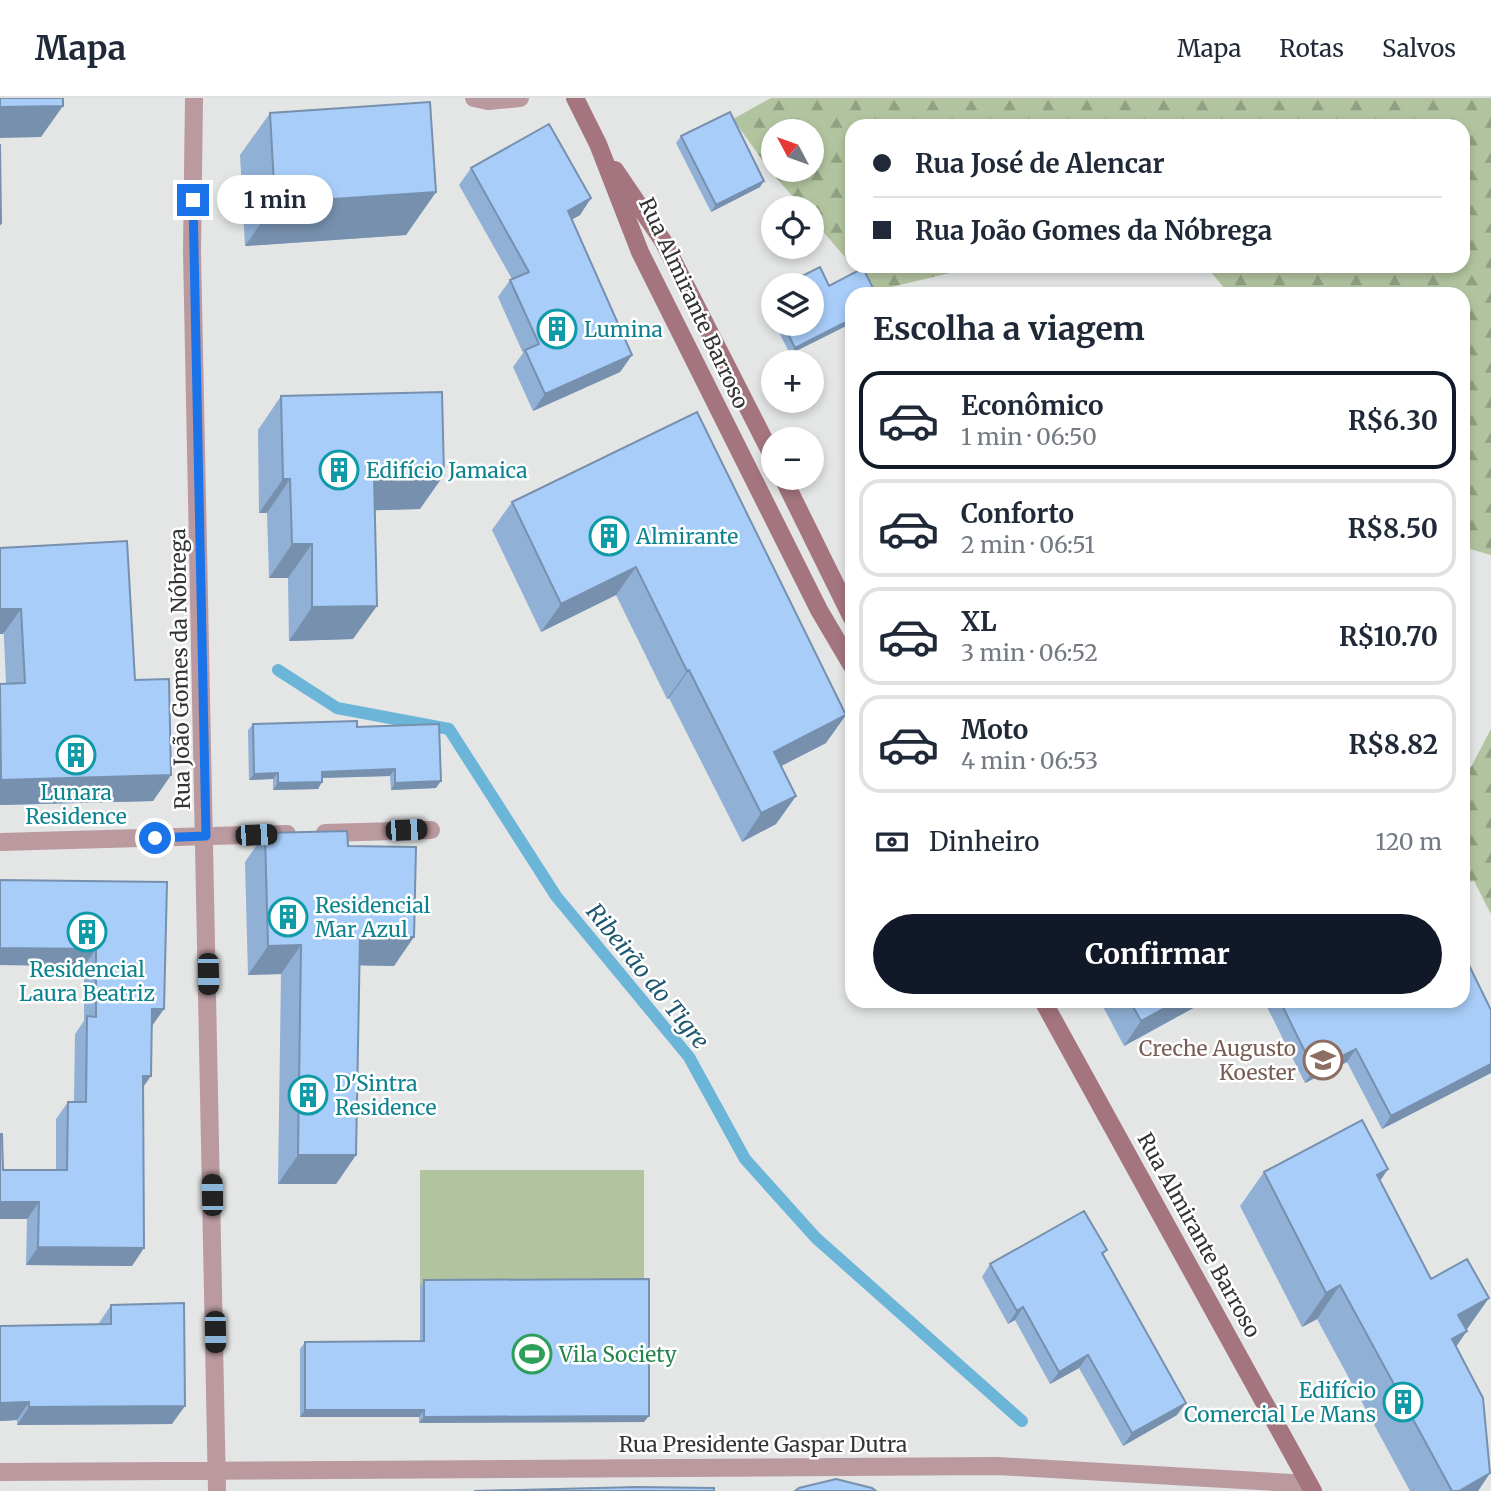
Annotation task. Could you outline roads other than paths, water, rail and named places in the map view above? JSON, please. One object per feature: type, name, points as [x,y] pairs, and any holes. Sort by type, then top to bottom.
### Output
[{"type":"main road","name":"Rua Almirante Barroso","points":[[575,98],[598,144],[640,253],[819,610],[845,654]]},
{"type":"main road","name":"Rua Almirante Barroso","points":[[598,144],[663,241],[761,433]]},
{"type":"main road","points":[[789,490],[845,604]]},
{"type":"main road","name":"Rua Almirante Barroso","points":[[1047,1008],[1311,1487]]},
{"type":"street","name":"Rua João Gomes da Nóbrega","points":[[194,98],[192,251],[206,836],[217,1491]]},
{"type":"street","points":[[474,98],[488,101],[520,98]]},
{"type":"street","points":[[0,842],[431,830]]},
{"type":"street","name":"Rua Presidente Gaspar Dutra","points":[[0,1472],[998,1466],[1311,1487]]},
{"type":"waterway","name":"Ribeirão do Tigre","points":[[278,670],[337,708],[449,729],[556,896],[689,1057],[745,1159],[816,1238],[1022,1421]]},
{"type":"place","name":"Lumina","points":[[557,329]]},
{"type":"place","name":"Edifício Jamaica","points":[[339,470]]},
{"type":"place","name":"Almirante","points":[[609,536]]},
{"type":"place","name":"Lunara Residence","points":[[76,755]]},
{"type":"place","name":"Residencial Mar Azul","points":[[288,917]]},
{"type":"place","name":"Residencial Laura Beatriz","points":[[87,932]]},
{"type":"place","name":"Creche Augusto Koester","points":[[1323,1060]]},
{"type":"place","name":"D'Sintra Residence","points":[[308,1095]]},
{"type":"place","name":"Vila Society","points":[[532,1354]]},
{"type":"place","name":"Edifício Comercial Le Mans","points":[[1403,1402]]}]
